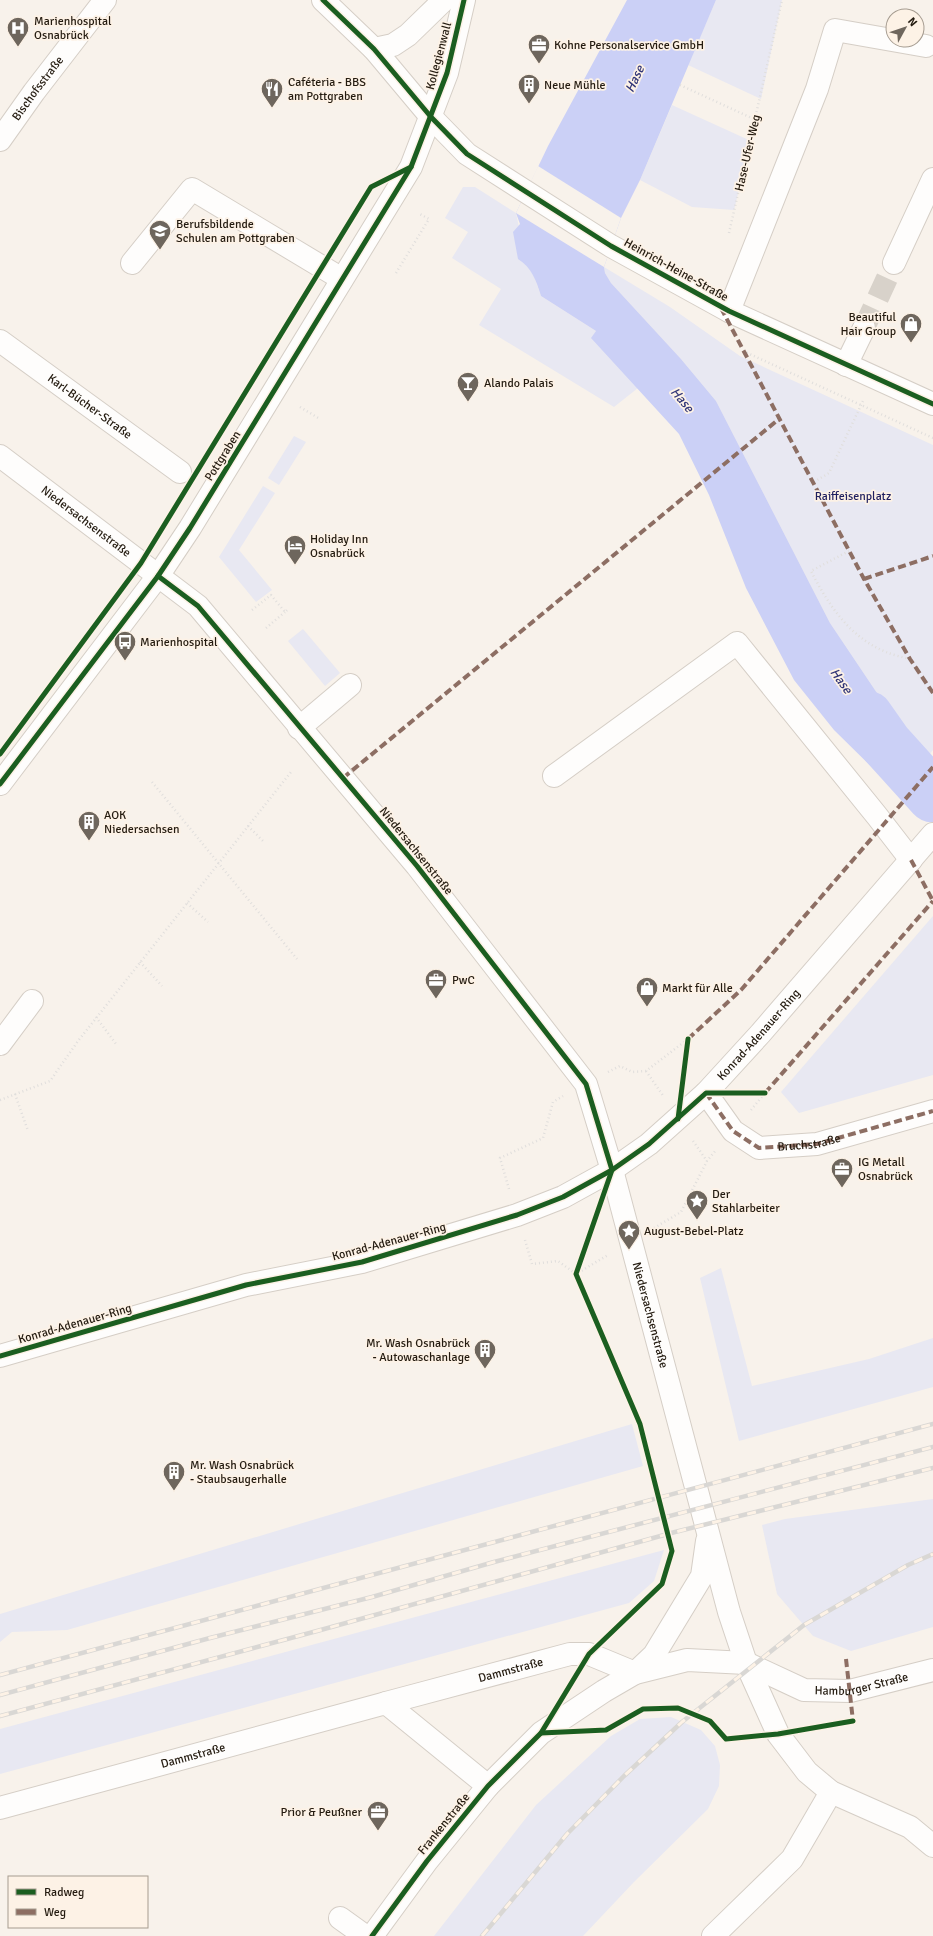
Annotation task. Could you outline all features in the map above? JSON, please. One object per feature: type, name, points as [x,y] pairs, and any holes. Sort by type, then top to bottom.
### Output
[{"type":"street","name":"Bischofsstraße","points":[[0,140],[34,92],[105,0]]},
{"type":"street","name":"Heinrich-Heine-Straße","points":[[323,0],[374,49],[431,118],[466,154],[611,246],[729,311],[933,404]]},
{"type":"street","points":[[374,49],[393,45],[408,35],[444,0]]},
{"type":"street","name":"Kollegienwall","points":[[431,118],[447,73],[464,0]]},
{"type":"street","points":[[729,311],[817,89],[835,30],[926,46]]},
{"type":"street","name":"Pottgraben","points":[[0,784],[158,576],[190,528],[411,167],[431,118]]},
{"type":"street","points":[[894,263],[933,179]]},
{"type":"street","points":[[132,263],[192,189],[342,279]]},
{"type":"street","points":[[846,365],[864,328]]},
{"type":"street","name":"Karl-Bücher-Straße","points":[[0,341],[180,472]]},
{"type":"street","name":"Niedersachsenstraße","points":[[0,456],[198,606],[299,728],[417,866],[586,1084],[612,1170],[729,1612],[746,1663],[778,1734],[807,1772],[831,1792],[910,1827],[933,1846]]},
{"type":"street","points":[[554,776],[737,643],[911,860]]},
{"type":"street","points":[[299,728],[350,685]]},
{"type":"street","name":"Konrad-Adenauer-Ring","points":[[0,1356],[246,1284],[362,1262],[517,1215],[563,1197],[612,1170],[649,1144],[706,1093],[770,1022],[931,837]]},
{"type":"street","points":[[0,1044],[32,1001]]},
{"type":"street","name":"Bruchstraße","points":[[706,1093],[733,1131],[759,1148],[817,1144],[933,1111]]},
{"type":"street","points":[[635,1673],[654,1655],[702,1576],[708,1534]]},
{"type":"street","name":"Dammstraße","points":[[0,1808],[570,1654],[589,1654],[635,1673]]},
{"type":"street","name":"Frankenstraße","points":[[372,1936],[427,1861],[488,1786],[541,1733],[604,1691],[635,1673],[688,1660],[746,1663]]},
{"type":"street","name":"Hamburger Straße","points":[[746,1663],[804,1690],[850,1690],[933,1670]]},
{"type":"street","points":[[386,1703],[488,1786]]},
{"type":"street","points":[[713,1936],[792,1859],[831,1792]]},
{"type":"street","points":[[340,1918],[365,1936]]},
{"type":"path","points":[[680,85],[756,120]]},
{"type":"path","points":[[396,273],[429,219],[418,213]]},
{"type":"path","points":[[743,351],[933,438]]},
{"type":"path","points":[[814,482],[829,473],[861,406]]},
{"type":"path","points":[[300,407],[320,419]]},
{"type":"path","points":[[849,551],[811,571],[824,597],[841,620],[861,638],[886,652],[910,659]]},
{"type":"path","points":[[252,610],[271,595],[287,611],[266,628]]},
{"type":"path","points":[[0,1100],[50,1081],[78,1040],[291,772]]},
{"type":"path","points":[[152,782],[297,959]]},
{"type":"path","points":[[248,826],[263,841]]},
{"type":"path","points":[[187,903],[208,922]]},
{"type":"path","points":[[140,962],[162,986]]},
{"type":"path","points":[[96,1017],[116,1044]]},
{"type":"path","points":[[687,1047],[688,1039]]},
{"type":"path","points":[[620,1066],[632,1072],[646,1071],[688,1039]]},
{"type":"path","points":[[758,1093],[765,1093]]},
{"type":"path","points":[[15,1094],[28,1131]]},
{"type":"path","points":[[500,1158],[543,1138],[553,1102]]},
{"type":"path","points":[[681,1212],[707,1161]]},
{"type":"path","points":[[532,1264],[558,1261],[576,1274],[578,1266]]},
{"type":"green space","points":[[716,0],[782,0],[761,99],[688,65]]},
{"type":"green space","points":[[672,105],[751,141],[734,210],[692,207],[640,180]]},
{"type":"green space","points":[[463,187],[475,187],[516,213],[527,265],[534,276],[541,296],[596,331],[592,338],[638,388],[614,407],[479,325],[501,289],[452,258],[468,232],[445,218]]},
{"type":"green space","name":"Raiffeisenplatz","points":[[604,267],[670,307],[740,356],[933,445],[933,750],[925,760],[879,696],[830,623],[716,401],[681,359],[611,283],[605,273]]},
{"type":"green space","points":[[294,436],[306,442],[279,485],[268,478]]},
{"type":"green space","points":[[263,486],[275,493],[239,550],[272,590],[256,602],[219,557]]},
{"type":"green space","points":[[303,629],[340,673],[325,686],[288,641]]},
{"type":"green space","points":[[933,916],[933,1075],[799,1113],[781,1092]]},
{"type":"green space","points":[[721,1268],[752,1386],[869,1359],[933,1338],[933,1387],[739,1441],[700,1278]]},
{"type":"green space","points":[[632,1424],[643,1466],[67,1630],[12,1632],[0,1642],[0,1614]]},
{"type":"green space","points":[[933,1499],[933,1627],[851,1651],[813,1636],[777,1594],[762,1525],[785,1519]]},
{"type":"green space","points":[[664,1550],[654,1581],[629,1603],[0,1774],[0,1729]]},
{"type":"green space","points":[[671,1717],[701,1730],[715,1746],[720,1765],[719,1786],[708,1809],[634,1882],[583,1936],[434,1936],[536,1805],[611,1736],[640,1719]]},
{"type":"water","points":[[627,0],[716,0],[640,180],[621,218],[604,267],[605,273],[611,283],[681,359],[716,401],[830,623],[879,696],[925,760],[897,792],[834,730],[794,680],[746,588],[709,495],[679,434],[591,338],[596,331],[541,296],[530,270],[518,259],[513,232],[520,224],[516,213],[548,146]]},
{"type":"pier","points":[[538,166],[621,218],[604,267],[516,213]]},
{"type":"pier","points":[[926,758],[926,761],[898,794],[895,794]]},
{"type":"waterway","name":"Hase","points":[[867,717],[886,744],[933,796]]},
{"type":"tunnel","points":[[864,328],[894,263]]},
{"type":"railway","points":[[0,1675],[933,1424]]},
{"type":"railway","points":[[0,1695],[210,1638],[372,1597],[494,1562],[933,1447]]},
{"type":"railway","points":[[0,1716],[317,1631],[675,1532],[933,1468]]},
{"type":"railway","points":[[482,1936],[567,1834],[624,1776],[682,1722],[804,1625],[908,1565],[933,1554]]},
{"type":"marked path","points":[[721,308],[864,579],[910,659],[933,693]]},
{"type":"marked path","points":[[343,778],[779,419]]},
{"type":"marked path","points":[[864,579],[933,556]]},
{"type":"marked path","points":[[688,1039],[741,990],[933,767]]},
{"type":"marked path","points":[[911,860],[933,901]]},
{"type":"marked path","points":[[765,1093],[933,901]]},
{"type":"marked path","points":[[706,1093],[733,1131],[759,1148],[817,1144],[933,1111]]},
{"type":"marked path","points":[[846,1659],[853,1721],[850,1722]]},
{"type":"cycle path","points":[[323,0],[374,49],[431,117],[467,154],[611,246],[729,311],[933,404]]},
{"type":"cycle path","points":[[0,784],[158,576],[190,528],[411,167],[447,73],[464,0]]},
{"type":"cycle path","points":[[0,754],[141,563],[371,187],[411,167]]},
{"type":"cycle path","points":[[158,576],[198,606],[417,866],[586,1084],[612,1170]]},
{"type":"cycle path","points":[[678,1119],[688,1039]]},
{"type":"cycle path","points":[[0,1356],[246,1285],[362,1262],[517,1215],[563,1197],[612,1170],[649,1144],[706,1093],[765,1093]]},
{"type":"cycle path","points":[[372,1936],[427,1861],[488,1786],[541,1733],[589,1654],[662,1584],[672,1551],[640,1424],[576,1274],[612,1170]]},
{"type":"cycle path","points":[[541,1733],[606,1730],[643,1709],[678,1708],[710,1721],[726,1739],[778,1734],[853,1721]]},
{"type":"place","name":"Marienhospital Osnabrück","points":[[18,48]]},
{"type":"place","name":"Kohne Personalservice GmbH","points":[[539,64]]},
{"type":"place","name":"Neue Mühle","points":[[529,104]]},
{"type":"place","name":"Caféteria - BBS am Pottgraben","points":[[272,108]]},
{"type":"place","name":"Berufsbildende Schulen am Pottgraben","points":[[160,250]]},
{"type":"place","name":"Beautiful Hair Group","points":[[911,344]]},
{"type":"place","name":"Alando Palais","points":[[468,402]]},
{"type":"place","name":"Holiday Inn Osnabrück","points":[[295,566]]},
{"type":"place","name":"Marienhospital","points":[[125,662]]},
{"type":"place","name":"AOK Niedersachsen","points":[[89,842]]},
{"type":"place","name":"PwC","points":[[436,1000]]},
{"type":"place","name":"Markt für Alle","points":[[647,1008]]},
{"type":"place","name":"IG Metall Osnabrück","points":[[842,1188]]},
{"type":"place","name":"Der Stahlarbeiter","points":[[697,1220]]},
{"type":"place","name":"August-Bebel-Platz","points":[[629,1250]]},
{"type":"place","name":"Mr. Wash Osnabrück - Autowaschanlage","points":[[485,1370]]},
{"type":"place","name":"Mr. Wash Osnabrück - Staubsaugerhalle","points":[[174,1492]]},
{"type":"place","name":"Prior & Peußner","points":[[378,1832]]}]
